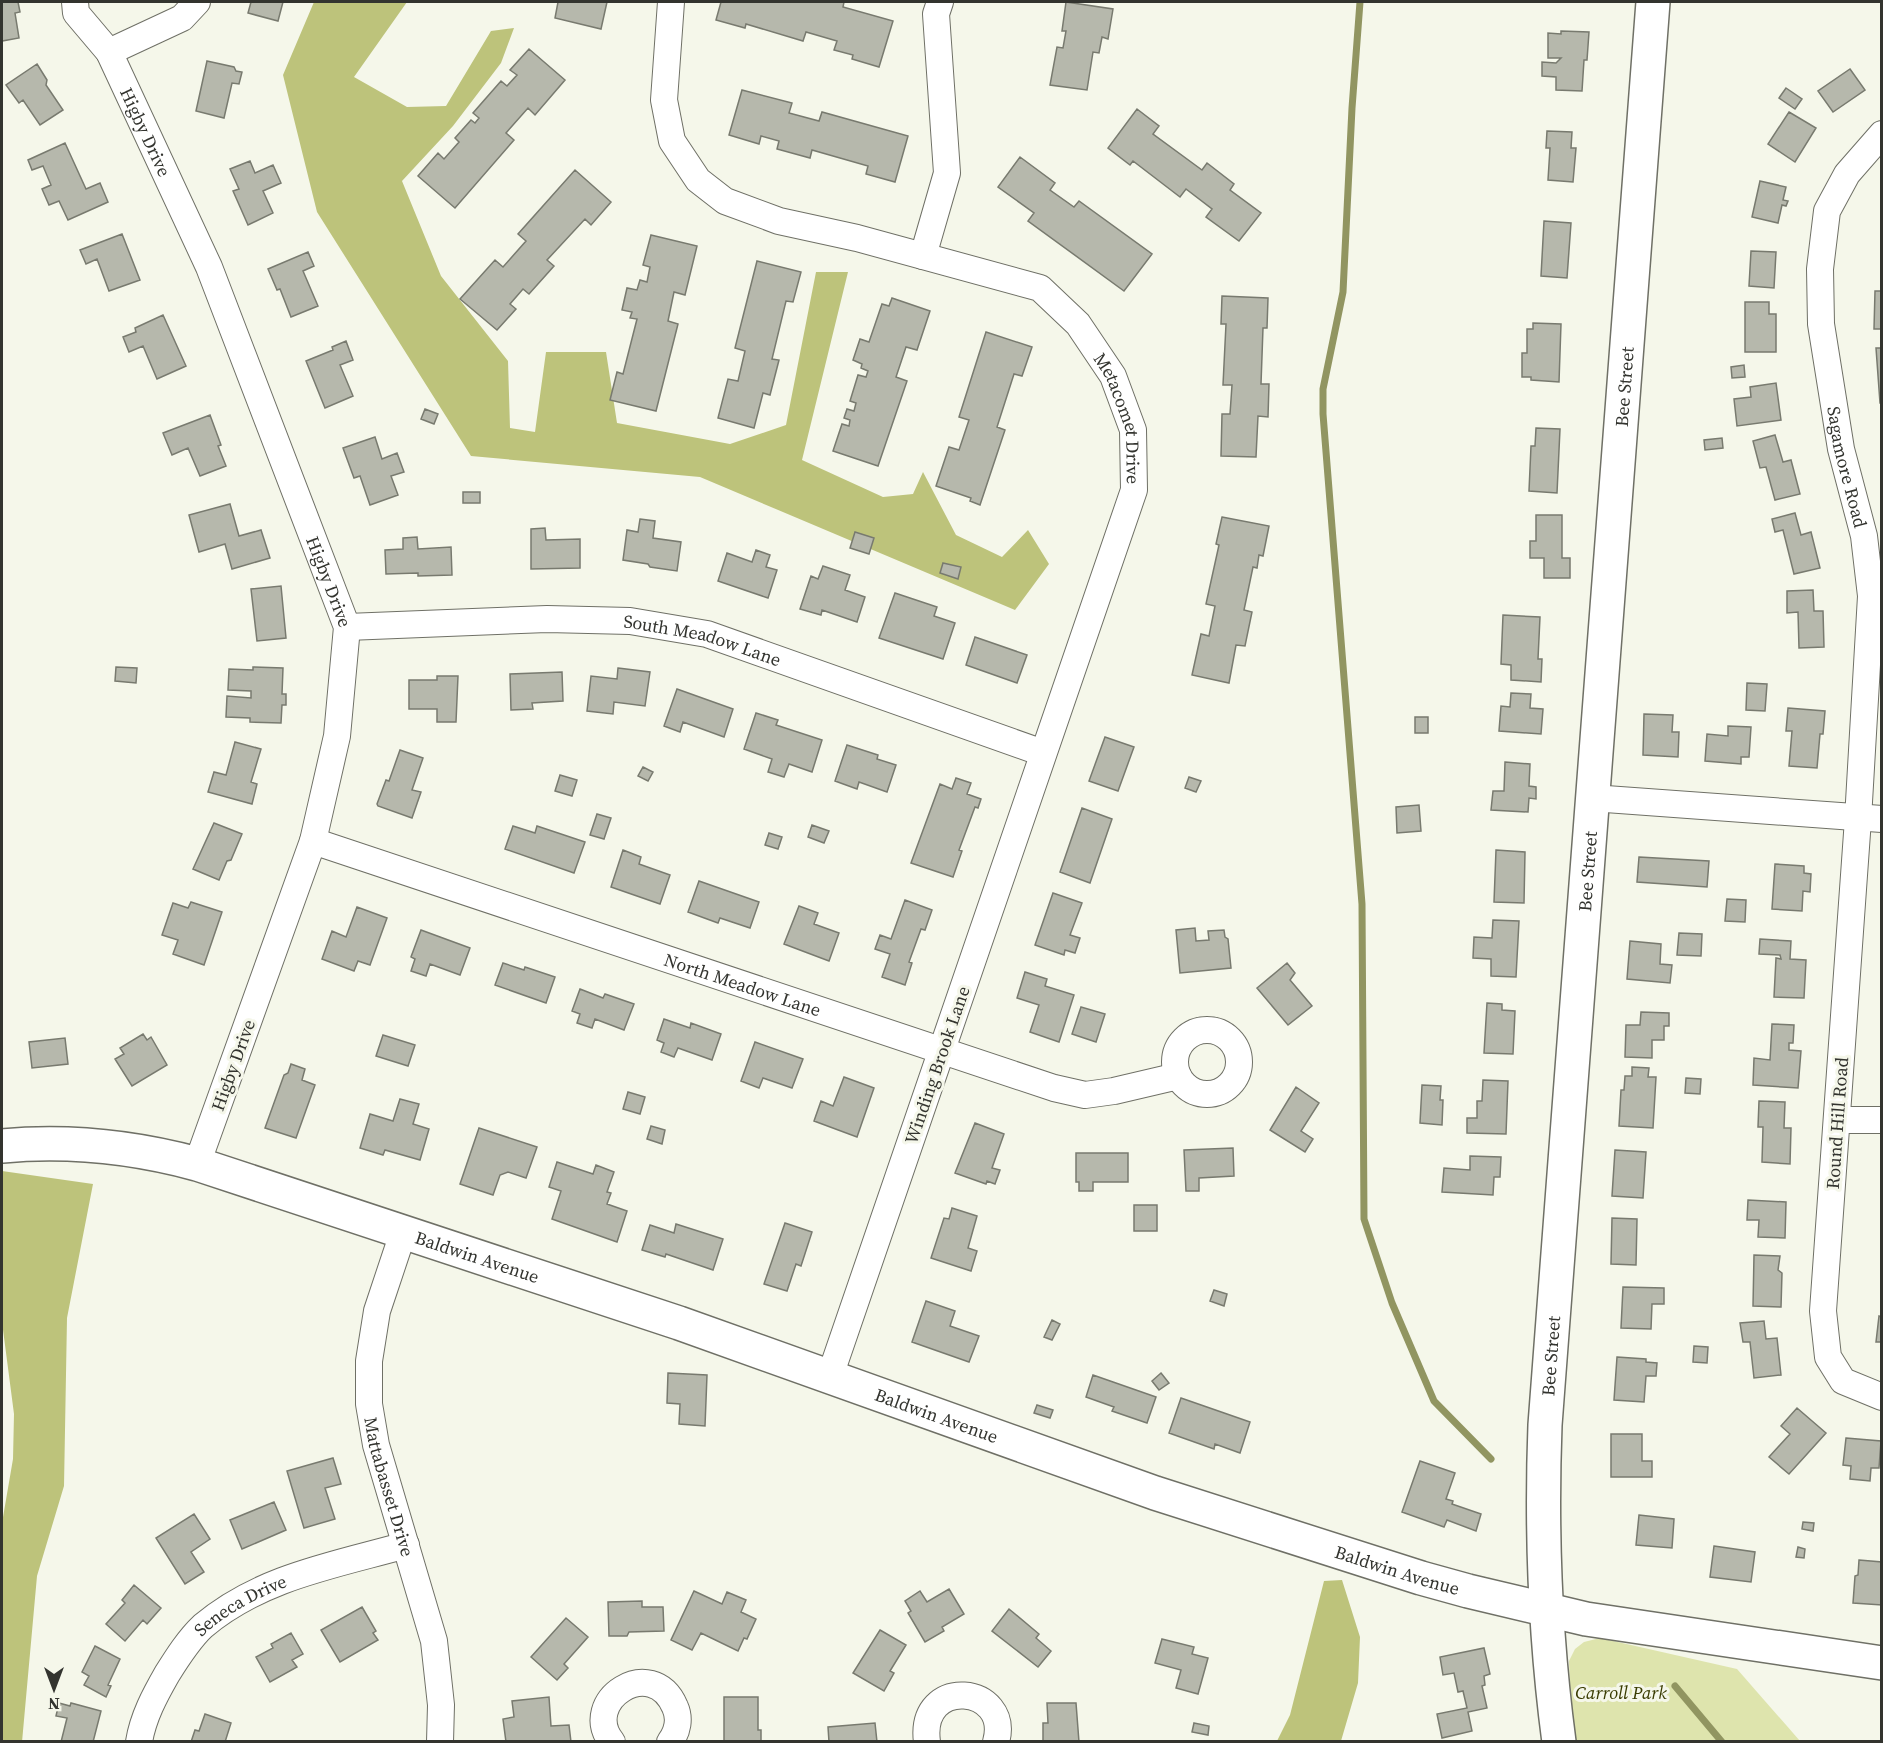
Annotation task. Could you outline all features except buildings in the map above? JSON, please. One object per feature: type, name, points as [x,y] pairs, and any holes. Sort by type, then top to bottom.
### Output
[{"type":"street","name":"Higby Drive","points":[[75,2],[76,13],[109,52],[209,267],[347,627],[337,735],[313,841],[197,1164]]},
{"type":"street","points":[[109,52],[182,18],[197,2]]},
{"type":"street","name":"Metacomet Drive","points":[[671,2],[664,100],[672,141],[698,180],[725,201],[779,221],[856,238],[1040,288],[1078,324],[1113,376],[1133,430],[1134,490],[1044,753]]},
{"type":"street","points":[[923,256],[947,173],[936,14],[940,2]]},
{"type":"street","name":"Bee Street","points":[[1559,1742],[1551,1671],[1543,1548],[1545,1425],[1653,2]]},
{"type":"street","name":"Sagamore Road","points":[[1870,819],[1871,597],[1874,547],[1864,536],[1841,449],[1821,324],[1820,269],[1827,211],[1847,174],[1881,134]]},
{"type":"street","name":"South Meadow Lane","points":[[347,627],[547,620],[618,621],[706,634],[1044,753]]},
{"type":"street","name":"Winding Brook Lane","points":[[830,1376],[1044,753]]},
{"type":"street","points":[[1592,798],[1870,819]]},
{"type":"street","name":"Round Hill Road","points":[[1870,819],[1837,1120],[1823,1311],[1828,1357],[1843,1381],[1881,1397]]},
{"type":"street","name":"North Meadow Lane","points":[[313,841],[1054,1088],[1085,1095],[1178,1076]]},
{"type":"street","points":[[1837,1120],[1881,1120]]},
{"type":"street","name":"Baldwin Avenue","points":[[2,1146],[45,1144],[103,1147],[158,1154],[197,1164],[583,1290],[1166,1497],[1421,1578],[1586,1619],[1881,1663]]},
{"type":"street","name":"Mattabasset Drive","points":[[403,1233],[377,1311],[369,1361],[369,1404],[376,1445],[434,1641],[441,1705],[440,1742]]},
{"type":"street","name":"Seneca Drive","points":[[139,1742],[154,1697],[178,1656],[202,1628],[236,1602],[276,1582],[406,1545]]},
{"type":"street","points":[[612,1742],[605,1727],[604,1714],[608,1702],[621,1689],[639,1682],[652,1684],[662,1689],[671,1698],[678,1713],[678,1725],[670,1742]]},
{"type":"street","points":[[927,1742],[925,1728],[929,1714],[950,1696],[964,1695],[978,1698],[990,1707],[997,1719],[999,1733],[996,1742]]},
{"type":"green space","points":[[314,2],[407,2],[354,77],[407,107],[446,106],[491,31],[514,28],[501,63],[453,126],[402,181],[441,276],[508,361],[510,428],[535,432],[546,352],[606,352],[617,423],[730,444],[786,425],[816,272],[848,272],[802,460],[883,497],[913,494],[923,472],[956,535],[1002,557],[1028,530],[1049,564],[1015,610],[700,477],[471,456],[317,212],[283,75]]},
{"type":"green space","points":[[2,1171],[93,1184],[67,1318],[64,1486],[37,1576],[22,1742],[2,1741],[2,1523],[13,1459],[14,1414],[2,1322]]},
{"type":"green space","points":[[1342,1580],[1360,1637],[1358,1683],[1341,1741],[1277,1741],[1290,1715],[1324,1581]]},
{"type":"green space","name":"Carroll Park","points":[[1600,1638],[1737,1669],[1800,1741],[1572,1741],[1569,1661],[1575,1649],[1584,1642]]},
{"type":"waterway","points":[[1360,2],[1343,292],[1323,389],[1323,414],[1362,904],[1364,1219],[1392,1303],[1434,1401],[1491,1459]]},
{"type":"waterway","points":[[1675,1686],[1722,1742]]}]
